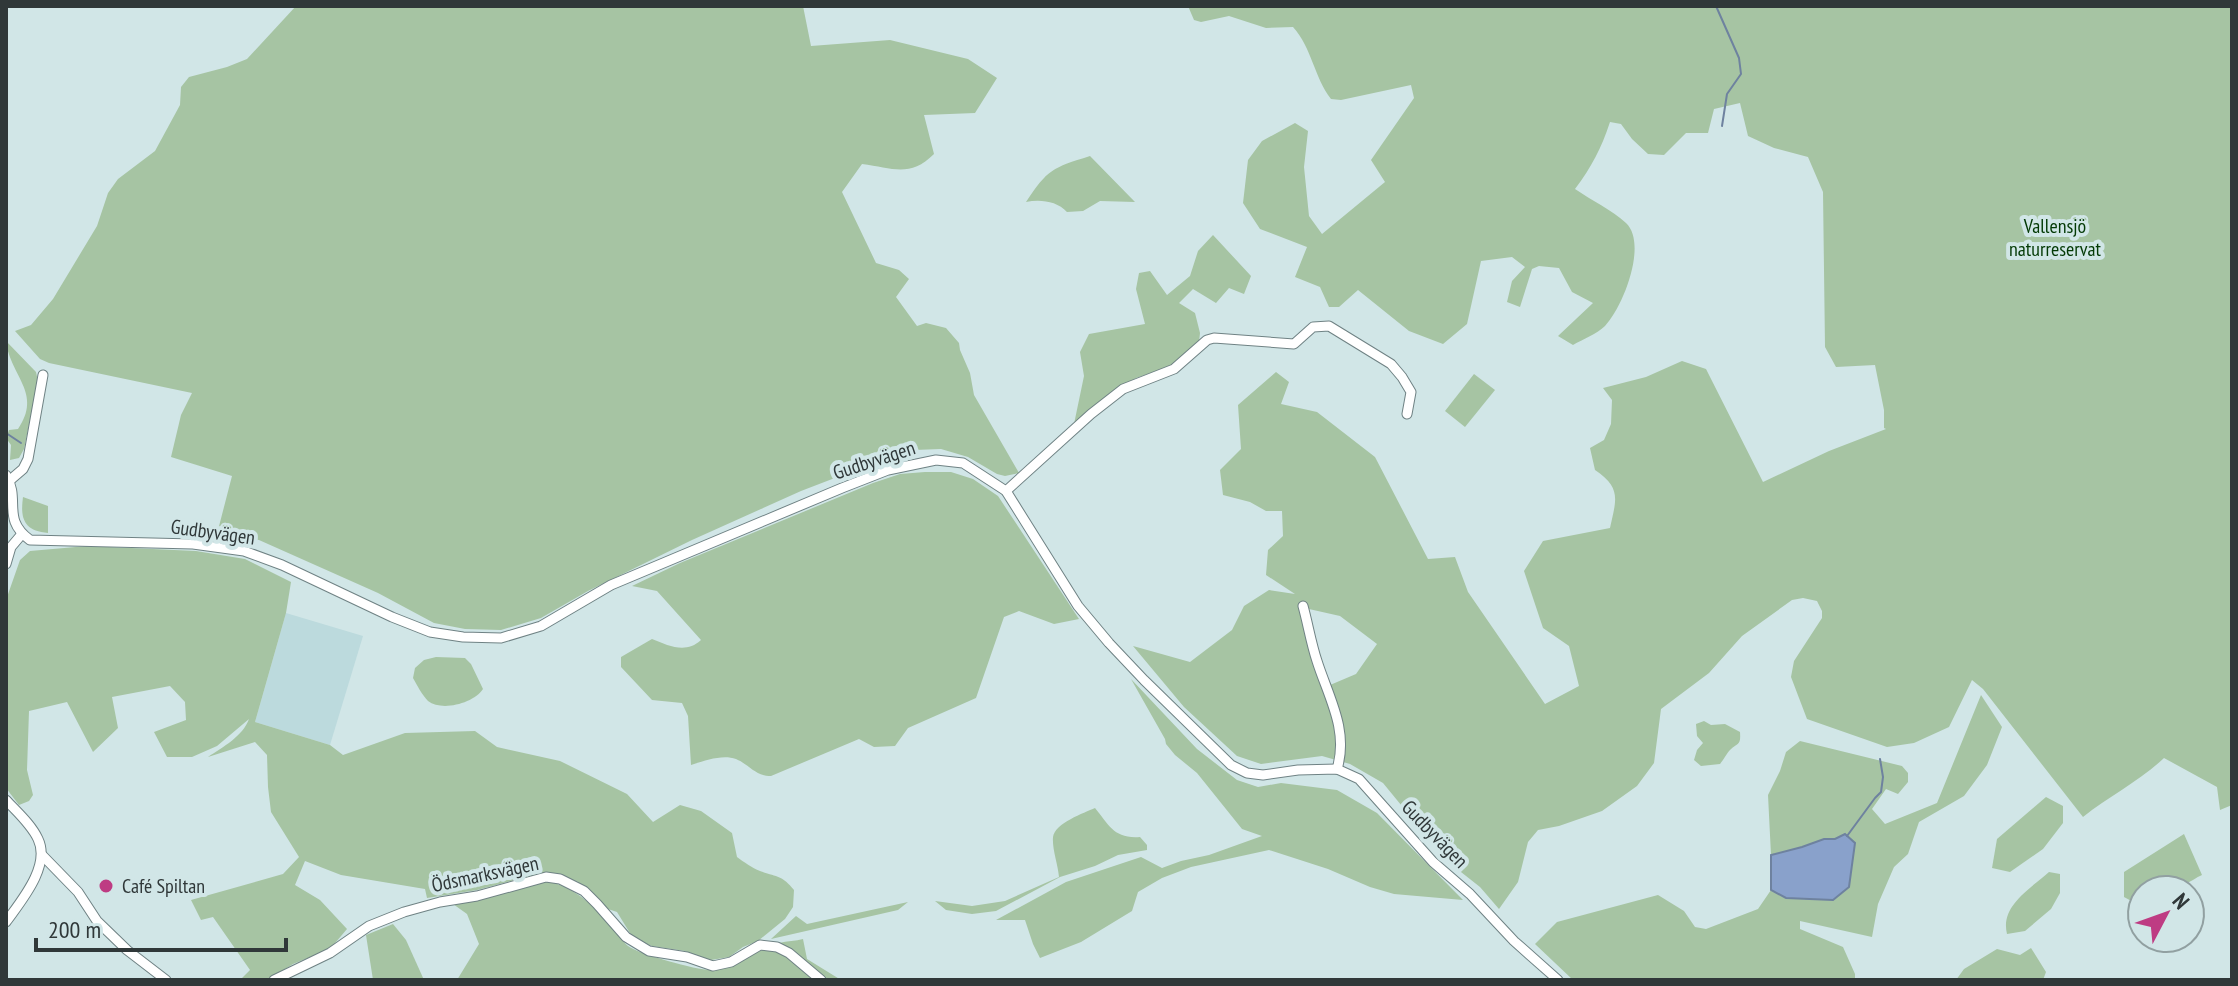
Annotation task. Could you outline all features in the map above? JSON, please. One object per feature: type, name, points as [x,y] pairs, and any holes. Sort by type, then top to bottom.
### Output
[{"type":"street","points":[[1006,491],[1123,389],[1174,369],[1207,340],[1214,338],[1294,344],[1313,327],[1329,326],[1383,358],[1402,377],[1411,392],[1407,414]]},
{"type":"street","points":[[6,564],[11,547],[22,534],[13,519],[8,478],[23,469],[28,459],[43,375]]},
{"type":"street","name":"Gudbyvägen","points":[[22,534],[30,540],[193,544],[244,551],[430,632],[501,638],[541,626],[611,585],[888,470],[936,460],[963,463],[1006,491],[1078,606],[1144,680],[1231,765],[1247,773],[1263,775],[1337,769],[1359,779],[1433,862],[1558,980]]},
{"type":"street","points":[[1303,606],[1317,660],[1338,716],[1341,757],[1337,769]]},
{"type":"street","points":[[6,800],[39,840],[42,855],[34,878],[6,922]]},
{"type":"street","points":[[42,855],[78,892],[97,921],[127,950],[166,980]]},
{"type":"street","name":"Ödsmarksvägen","points":[[274,980],[330,953],[369,926],[404,912],[546,877],[560,879],[584,891],[626,937],[649,951],[687,957],[713,966],[731,962],[760,945],[777,947],[789,953],[821,980]]},
{"type":"shaded area","points":[[286,613],[363,636],[330,745],[255,722]]},
{"type":"green space","points":[[296,6],[803,6],[811,46],[890,40],[968,59],[997,78],[975,113],[924,115],[934,154],[909,169],[862,164],[842,192],[876,263],[899,270],[909,279],[896,297],[917,326],[926,323],[946,328],[959,343],[974,395],[1019,473],[997,474],[968,457],[941,449],[914,450],[801,491],[692,540],[588,591],[541,618],[501,630],[465,629],[434,623],[378,593],[259,540],[217,534],[232,476],[171,457],[181,415],[192,393],[49,363],[40,359],[15,331],[31,325],[53,299],[97,226],[108,193],[118,179],[155,151],[180,105],[181,87],[189,77],[247,59]]},
{"type":"green space","name":"Vallensjö naturreservat","points":[[1188,6],[2232,6],[2232,805],[2220,810],[2217,787],[2164,758],[2083,817],[1983,689],[1972,680],[1949,727],[1914,743],[1887,747],[1807,719],[1791,677],[1794,661],[1822,618],[1822,611],[1817,601],[1803,598],[1792,600],[1742,636],[1709,673],[1661,709],[1654,763],[1637,786],[1602,811],[1538,830],[1528,842],[1518,882],[1499,909],[1480,887],[1447,861],[1383,783],[1350,764],[1322,756],[1261,764],[1237,756],[1184,707],[1133,646],[1190,662],[1232,630],[1244,606],[1269,590],[1295,594],[1266,575],[1268,550],[1283,536],[1282,511],[1266,511],[1250,502],[1223,495],[1220,470],[1241,449],[1238,405],[1276,372],[1289,382],[1281,404],[1317,412],[1375,457],[1428,559],[1455,557],[1468,592],[1545,704],[1579,686],[1569,646],[1543,628],[1524,571],[1543,541],[1610,528],[1615,495],[1610,483],[1595,470],[1590,448],[1604,440],[1611,424],[1612,400],[1603,388],[1646,377],[1682,361],[1706,369],[1763,482],[1886,429],[1875,365],[1836,367],[1825,347],[1823,192],[1808,157],[1774,148],[1748,136],[1740,103],[1714,109],[1708,133],[1686,133],[1664,155],[1648,154],[1621,124],[1610,122],[1596,157],[1575,189],[1626,223],[1635,245],[1625,291],[1602,329],[1573,345],[1558,336],[1593,303],[1572,292],[1559,268],[1539,266],[1532,269],[1520,307],[1507,302],[1512,281],[1525,267],[1512,257],[1481,261],[1467,324],[1443,344],[1409,331],[1358,290],[1339,307],[1329,307],[1320,287],[1295,277],[1307,247],[1260,229],[1243,203],[1248,160],[1262,141],[1295,123],[1308,131],[1304,167],[1309,216],[1322,234],[1385,182],[1371,160],[1414,98],[1411,85],[1341,100],[1331,99],[1305,44],[1293,27],[1266,28],[1229,16],[1201,22],[1194,20]],"holes":[[[1300,607],[1340,616],[1377,644],[1356,674],[1323,688]]]},
{"type":"green space","points":[[1090,156],[1135,202],[1100,201],[1083,211],[1067,212],[1048,202],[1026,202],[1052,171]]},
{"type":"green space","points":[[1213,235],[1251,276],[1244,294],[1229,288],[1216,303],[1193,289],[1179,303],[1195,313],[1199,342],[1174,365],[1136,378],[1112,392],[1074,424],[1084,376],[1080,352],[1089,334],[1145,324],[1136,289],[1139,273],[1150,271],[1167,295],[1190,276],[1198,251]]},
{"type":"green space","points":[[6,341],[36,372],[38,381],[24,449],[19,458],[10,460],[11,445],[6,438],[9,430],[18,429],[27,405],[23,385]]},
{"type":"green space","points":[[1474,374],[1495,390],[1465,427],[1445,411]]},
{"type":"green space","points":[[951,472],[973,479],[998,496],[1079,619],[1054,624],[1019,611],[1004,617],[976,698],[908,728],[895,746],[874,747],[859,739],[771,776],[761,774],[741,761],[725,757],[691,765],[688,716],[682,703],[652,700],[621,667],[621,657],[652,639],[683,648],[701,640],[657,591],[632,586],[873,483],[900,474]]},
{"type":"green space","points":[[23,497],[48,506],[48,533],[34,530],[25,522]]},
{"type":"green space","points":[[87,546],[196,551],[245,559],[291,582],[286,613],[255,722],[330,745],[343,755],[405,733],[475,731],[497,747],[560,761],[627,794],[653,822],[680,805],[701,811],[732,833],[737,857],[790,885],[794,890],[793,907],[785,919],[758,941],[729,957],[700,959],[685,951],[652,946],[633,938],[617,912],[608,909],[578,882],[555,873],[427,898],[425,889],[341,875],[305,861],[295,885],[320,900],[347,929],[330,949],[293,964],[271,978],[240,980],[250,970],[213,917],[201,920],[191,900],[283,874],[299,857],[271,812],[267,755],[255,742],[208,757],[237,736],[249,719],[217,746],[192,757],[167,757],[154,732],[186,720],[185,702],[170,686],[112,697],[118,728],[93,752],[67,702],[29,711],[27,770],[33,795],[29,801],[19,805],[6,788],[6,600],[20,560],[30,551]]},
{"type":"green space","points":[[436,657],[465,658],[483,689],[473,698],[449,706],[428,701],[413,678],[415,668],[424,660]]},
{"type":"green space","points":[[1131,679],[1197,749],[1237,780],[1258,787],[1281,783],[1337,790],[1377,813],[1463,900],[1394,894],[1269,850],[1191,867],[1162,878],[1138,892],[1132,911],[1081,942],[1040,958],[1025,920],[996,920],[1066,882],[1141,857],[1162,868],[1262,836],[1242,829],[1197,773],[1175,755]]},
{"type":"green space","points":[[1981,695],[2002,727],[1987,765],[1964,796],[1919,822],[1908,854],[1894,867],[1878,904],[1872,937],[1800,921],[1800,929],[1843,947],[1855,980],[1573,980],[1535,944],[1557,922],[1658,895],[1684,911],[1695,927],[1706,929],[1758,909],[1771,890],[1786,898],[1833,900],[1849,887],[1855,844],[1824,839],[1771,855],[1768,795],[1786,752],[1800,741],[1902,766],[1908,773],[1908,782],[1898,794],[1886,789],[1872,809],[1885,824],[1937,803]]},
{"type":"green space","points":[[1704,721],[1711,725],[1725,724],[1740,732],[1739,742],[1720,764],[1701,766],[1694,760],[1703,743],[1697,736],[1696,724]]},
{"type":"green space","points":[[2046,797],[2063,806],[2063,823],[2043,849],[2010,872],[1992,868],[1997,839]]},
{"type":"green space","points":[[1095,808],[1118,833],[1140,837],[1147,850],[1118,855],[1060,877],[996,911],[972,914],[946,910],[935,901],[972,906],[1005,901],[1059,877],[1053,847],[1055,832],[1071,819]]},
{"type":"green space","points":[[2184,834],[2202,874],[2126,874],[2126,898],[2124,872]]},
{"type":"green space","points":[[2049,872],[2060,874],[2060,893],[2051,909],[2025,931],[2007,934],[2006,924],[2012,907]]},
{"type":"green space","points":[[549,881],[584,899],[628,946],[655,957],[693,967],[719,969],[770,946],[803,939],[807,959],[841,980],[457,980],[479,944],[467,914],[453,904]]},
{"type":"green space","points":[[908,902],[898,910],[771,939],[796,916],[807,924]]},
{"type":"green space","points":[[393,924],[406,940],[424,980],[373,980],[366,935]]},
{"type":"green space","points":[[2031,948],[2046,972],[2043,980],[1956,980],[1964,969],[1997,949],[2020,955]]},
{"type":"water","points":[[1845,834],[1855,843],[1849,887],[1833,900],[1786,898],[1771,890],[1771,855]]},
{"type":"waterway","points":[[1716,6],[1739,58],[1741,74],[1727,94],[1722,126]]},
{"type":"waterway","points":[[6,433],[21,443]]},
{"type":"waterway","points":[[1847,836],[1881,792],[1883,777],[1880,759]]},
{"type":"place","name":"Café Spiltan","points":[[106,886]]}]
